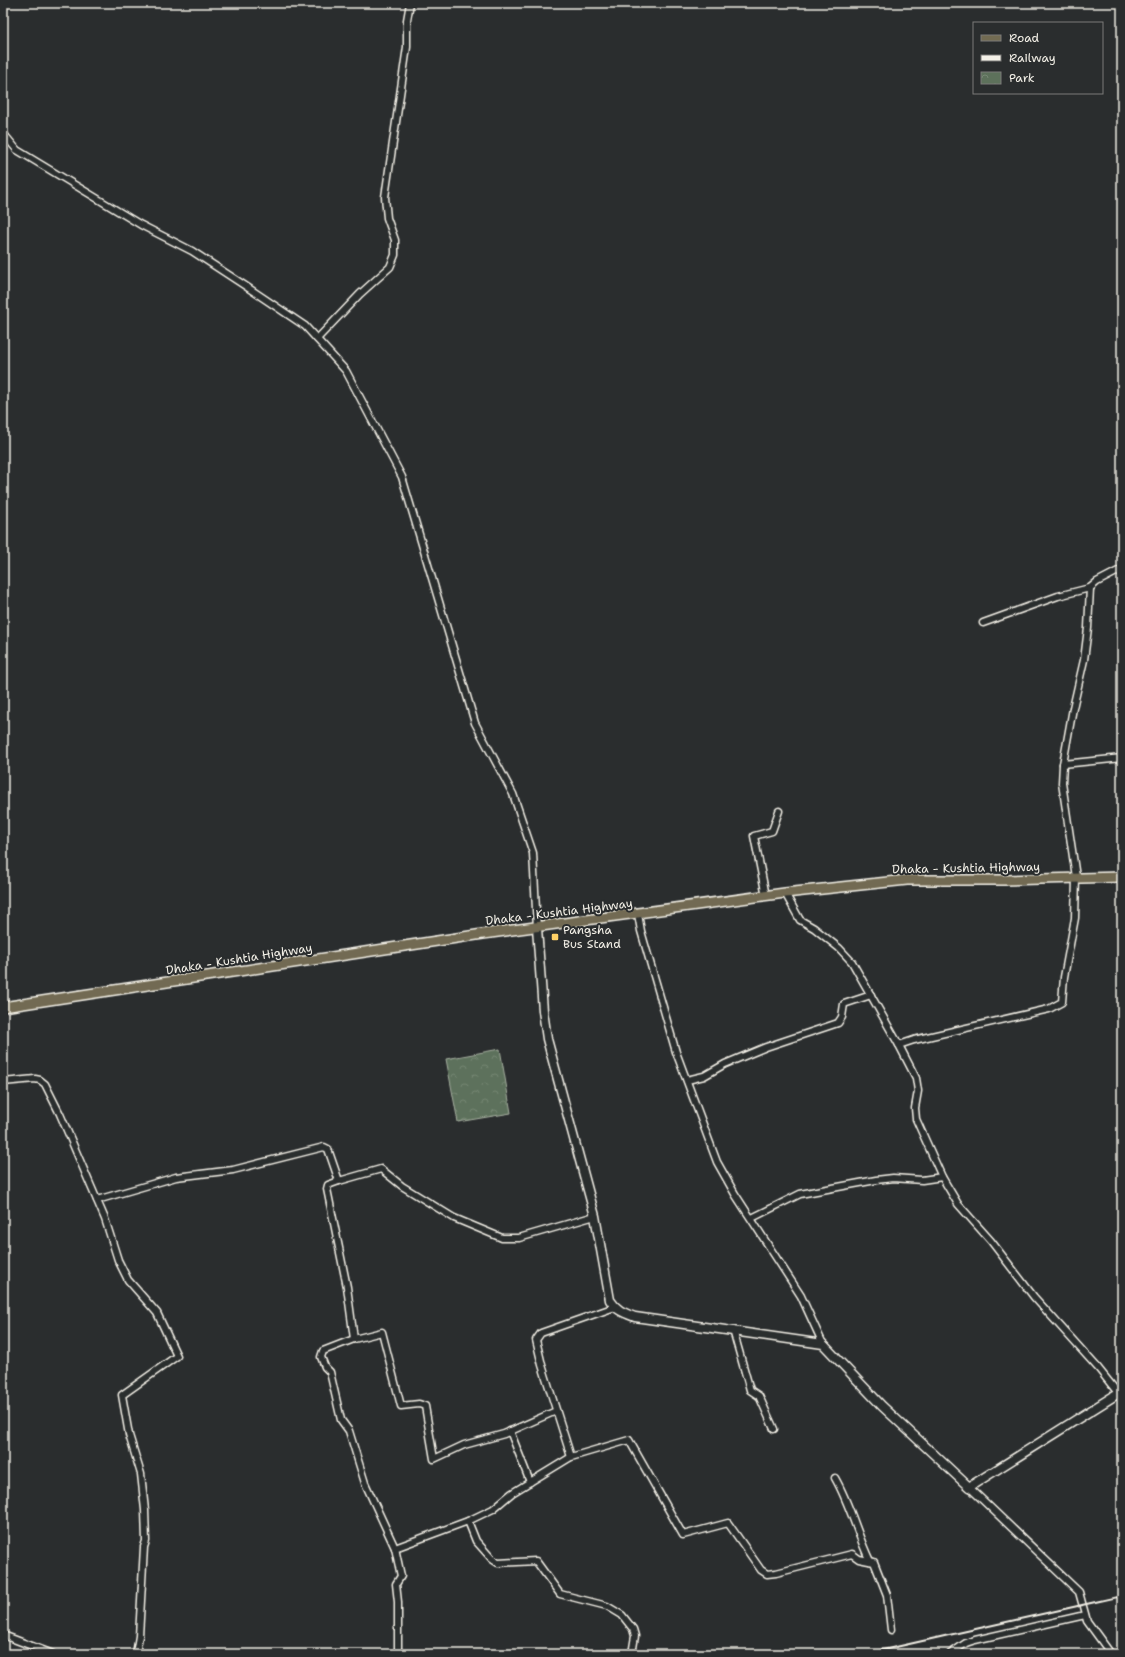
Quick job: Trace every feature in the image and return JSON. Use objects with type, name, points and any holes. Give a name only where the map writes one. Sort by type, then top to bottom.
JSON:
[{"type":"main road","name":"Dhaka - Kushtia Highway","points":[[3,1007],[483,934],[538,928],[785,893],[907,880],[1005,880],[1122,877]]},
{"type":"street","points":[[317,339],[360,294],[390,266],[395,254],[395,240],[386,218],[385,197],[407,47],[407,20],[410,3]]},
{"type":"street","points":[[3,133],[16,150],[141,225],[192,251],[304,326],[346,370],[402,477],[475,723],[513,794],[533,853],[543,1011],[547,1039],[595,1216],[610,1300],[615,1308],[620,1312],[635,1317],[823,1344]]},
{"type":"street","points":[[983,623],[1058,596],[1090,588],[1097,582],[1122,569]]},
{"type":"street","points":[[898,1045],[914,1040],[1049,1010],[1062,1002],[1064,977],[1075,918],[1076,877],[1062,783],[1063,764],[1071,715],[1084,660],[1088,628],[1090,588]]},
{"type":"street","points":[[1063,764],[1122,758]]},
{"type":"street","points":[[766,896],[754,836],[772,831],[779,811]]},
{"type":"street","points":[[785,893],[800,920],[814,928],[834,944],[852,962],[871,995],[916,1078],[918,1090],[915,1108],[916,1119],[942,1177],[958,1204],[991,1241],[1034,1296],[1120,1392],[969,1487]]},
{"type":"street","points":[[638,914],[641,931],[676,1052],[717,1162],[735,1194],[752,1218],[800,1296],[823,1344],[882,1406],[1079,1592],[1084,1615],[1111,1654]]},
{"type":"street","points":[[687,1080],[704,1076],[725,1064],[766,1047],[838,1023],[842,1017],[844,1004],[871,995]]},
{"type":"street","points":[[3,1082],[35,1079],[40,1080],[45,1084],[60,1114],[105,1219],[118,1260],[128,1280],[157,1313],[177,1356],[122,1395],[129,1435],[141,1474],[145,1510],[146,1541],[144,1547],[136,1654]]},
{"type":"street","points":[[97,1200],[176,1177],[233,1170],[324,1147],[328,1149],[339,1181]]},
{"type":"street","points":[[354,1339],[347,1287],[327,1189],[328,1185],[381,1168],[402,1186],[454,1218],[502,1238],[519,1238],[595,1216]]},
{"type":"street","points":[[752,1218],[800,1194],[876,1180],[893,1178],[922,1180],[942,1177]]},
{"type":"street","points":[[571,1458],[542,1365],[536,1340],[537,1336],[541,1333],[615,1308]]},
{"type":"street","points":[[733,1330],[750,1390],[759,1396],[774,1429]]},
{"type":"street","points":[[398,1654],[398,1602],[396,1584],[401,1576],[395,1548],[365,1483],[355,1447],[349,1432],[341,1420],[330,1372],[325,1367],[321,1357],[323,1352],[354,1339],[382,1332],[401,1406],[419,1404],[424,1406],[434,1459],[464,1445],[510,1431],[556,1410]]},
{"type":"street","points":[[510,1431],[530,1482]]},
{"type":"street","points":[[395,1548],[468,1521],[493,1509],[530,1482],[571,1458],[629,1440],[683,1536],[728,1523],[760,1570],[766,1574],[776,1573],[852,1554],[859,1559],[874,1562],[887,1594],[892,1630]]},
{"type":"street","points":[[835,1478],[846,1497],[863,1546],[870,1561]]},
{"type":"street","points":[[468,1521],[476,1542],[492,1559],[498,1563],[536,1561],[560,1594],[607,1606],[622,1615],[633,1629],[635,1636],[632,1654]]},
{"type":"street","points":[[950,1654],[966,1643],[975,1640],[1084,1615]]},
{"type":"street","points":[[3,1635],[53,1654]]},
{"type":"green space","points":[[500,1049],[511,1113],[458,1122],[446,1059]]},
{"type":"railway","points":[[865,1654],[1122,1596]]},
{"type":"place","name":"Pangsha Bus Stand","points":[[555,937]]}]
